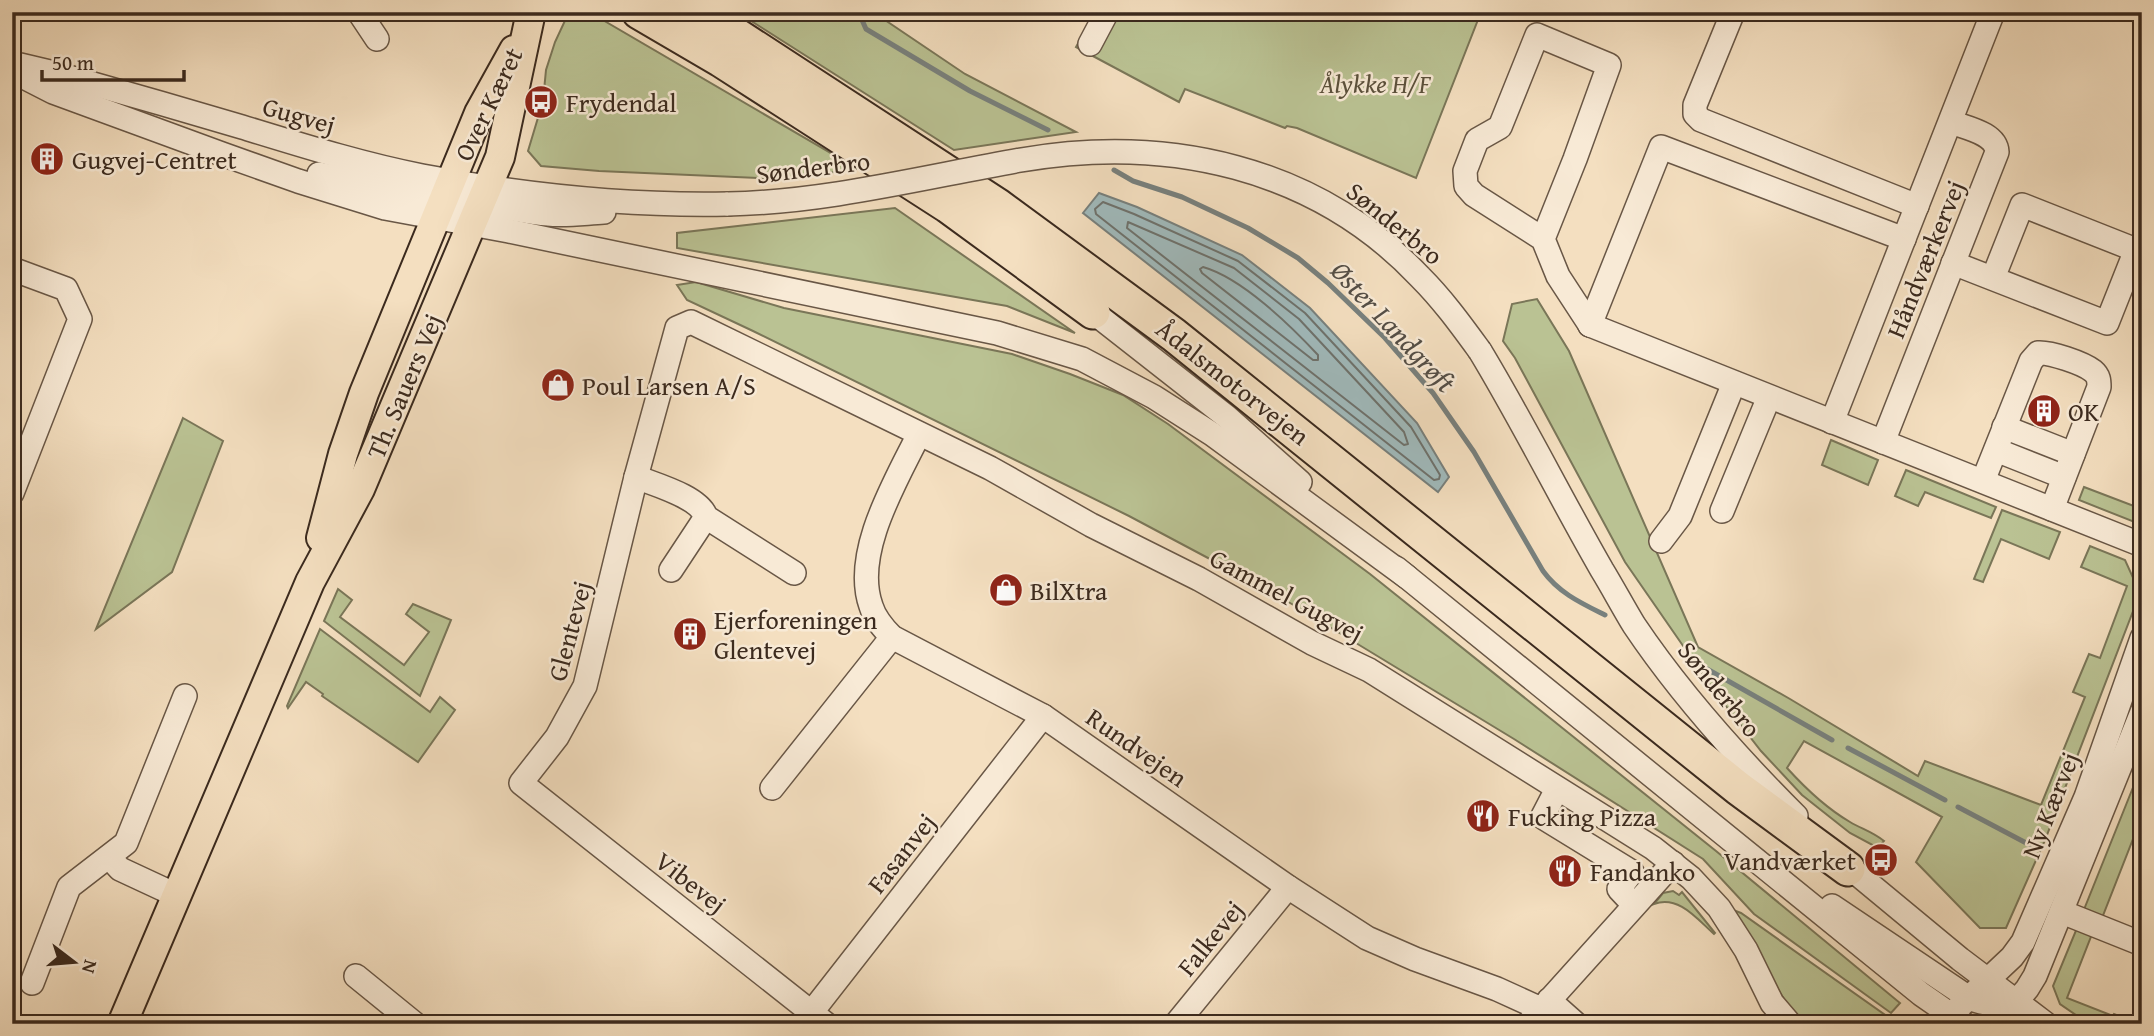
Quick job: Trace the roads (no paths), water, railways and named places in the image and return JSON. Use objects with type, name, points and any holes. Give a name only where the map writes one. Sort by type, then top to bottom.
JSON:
[{"type":"highway","points":[[639,12],[721,60],[948,206],[1093,312]]},
{"type":"highway","name":"Ådalsmotorvejen","points":[[701,12],[997,205],[1174,335],[1738,788],[1848,869]]},
{"type":"main road","name":"Over Kæret","points":[[443,200],[479,113],[528,22]]},
{"type":"main road","name":"Over Kæret","points":[[480,205],[500,156],[528,22]]},
{"type":"main road","name":"Th. Sauers Vej","points":[[310,582],[343,454],[364,393],[443,200]]},
{"type":"main road","name":"Th. Sauers Vej","points":[[122,1024],[310,582],[360,489],[480,205]]},
{"type":"street","points":[[359,12],[377,39]]},
{"type":"street","points":[[1090,44],[1107,12]]},
{"type":"street","points":[[1733,12],[1695,105],[1695,114],[1701,120],[1917,206]]},
{"type":"street","name":"Håndværkervej","points":[[1832,422],[1993,12]]},
{"type":"street","points":[[1543,239],[1609,65],[1537,35],[1500,127],[1477,140],[1465,171],[1466,186],[1474,195],[1543,239],[1558,276],[1590,325],[2142,545]]},
{"type":"street","name":"Gugvej","points":[[12,63],[370,163],[443,200]]},
{"type":"street","points":[[12,71],[53,92],[355,199],[443,200],[480,205],[997,333],[1082,359],[1154,397],[1212,434],[1407,577]]},
{"type":"street","name":"Håndværkervej","points":[[1883,442],[1997,152],[1992,138],[1951,122]]},
{"type":"street","points":[[1590,325],[1661,147],[1904,239]]},
{"type":"street","name":"Sønderbro","points":[[480,205],[552,215],[727,204],[859,191],[1023,160],[1118,151],[1180,155],[1224,164],[1278,181],[1323,202],[1392,250],[1450,309],[1480,351],[1517,412],[1575,523],[1634,625],[1718,735],[1848,869],[2046,1024]]},
{"type":"street","points":[[443,200],[480,205]]},
{"type":"street","points":[[1954,263],[2107,323],[2136,250],[2022,205],[1993,278]]},
{"type":"street","points":[[12,269],[66,289],[80,319],[12,493]]},
{"type":"street","points":[[1093,312],[1227,417],[1407,577],[1952,1021],[1971,1012],[1987,1014],[2001,1022]]},
{"type":"street","name":"Gammel Gugvej","points":[[677,328],[691,322],[989,468],[1091,526],[1199,579],[1312,643],[1369,670],[1673,863],[1706,893],[1729,921],[1772,1003],[1790,1024]]},
{"type":"street","name":"Glentevej","points":[[521,783],[557,737],[585,686],[636,477],[677,328]]},
{"type":"street","points":[[1983,481],[2031,361],[2038,353],[2048,352],[2092,370],[2099,377],[2099,387],[2052,509]]},
{"type":"street","points":[[1661,541],[1679,516],[1734,383]]},
{"type":"street","points":[[1722,511],[1769,397]]},
{"type":"street","points":[[2004,427],[2073,454]]},
{"type":"street","name":"Rundvejen","points":[[919,434],[883,509],[866,566],[866,587],[871,607],[878,623],[892,637],[1043,716],[1288,887],[1367,938],[1497,989],[1539,1011],[1576,1024]]},
{"type":"street","points":[[1996,450],[2064,477]]},
{"type":"street","points":[[636,477],[694,501],[703,508],[706,517],[794,573]]},
{"type":"street","points":[[671,569],[706,517]]},
{"type":"street","points":[[772,788],[892,637]]},
{"type":"street","name":"Ny Kærvej","points":[[1952,1021],[1969,998],[2012,957],[2023,942],[2086,797],[2142,638]]},
{"type":"street","points":[[32,983],[69,887],[126,843],[185,696]]},
{"type":"street","name":"Ny Kærvej","points":[[2001,1022],[2035,976],[2137,737],[2142,712]]},
{"type":"street","name":"Fasanvej","points":[[813,1020],[1043,716]]},
{"type":"street","name":"Vibevej","points":[[521,783],[813,1020]]},
{"type":"street","points":[[1558,789],[1544,818],[1632,872],[1619,889],[1634,905]]},
{"type":"street","points":[[1723,834],[1969,998],[1999,1005],[2016,1002]]},
{"type":"street","points":[[110,857],[120,869],[178,896]]},
{"type":"street","points":[[1539,1011],[1673,863]]},
{"type":"street","name":"Falkevej","points":[[1176,1024],[1288,887]]},
{"type":"street","points":[[2062,912],[2142,944]]},
{"type":"street","points":[[356,976],[415,1024]]},
{"type":"water","points":[[1099,193],[1137,207],[1242,255],[1310,308],[1417,423],[1449,477],[1438,492],[1083,213]]},
{"type":"waterway","name":"Øster Landgrøft","points":[[850,12],[862,20],[866,29],[970,91],[1048,130]]},
{"type":"waterway","name":"Øster Landgrøft","points":[[1114,170],[1133,181],[1182,197],[1248,228],[1298,258],[1328,283],[1385,338],[1433,393],[1474,452],[1549,579],[1571,597],[1605,615]]},
{"type":"waterway","name":"Øster Landgrøft","points":[[1700,665],[1832,740]]},
{"type":"waterway","name":"Øster Landgrøft","points":[[1848,748],[1945,800]]},
{"type":"waterway","name":"Øster Landgrøft","points":[[1958,807],[2030,845]]},
{"type":"place","name":"Frydendal","points":[[541,102]]},
{"type":"place","name":"Gugvej-Centret","points":[[47,159]]},
{"type":"place","name":"Poul Larsen A/S","points":[[558,385]]},
{"type":"place","name":"OK","points":[[2044,411]]},
{"type":"place","name":"BilXtra","points":[[1006,590]]},
{"type":"place","name":"Ejerforeningen Glentevej","points":[[690,634]]},
{"type":"place","name":"Fucking Pizza","points":[[1483,816]]},
{"type":"place","name":"Vandværket","points":[[1881,860]]},
{"type":"place","name":"Fandanko","points":[[1565,871]]},
{"type":"park label","name":"Ålykke H/F","points":[[1375,83]]}]
